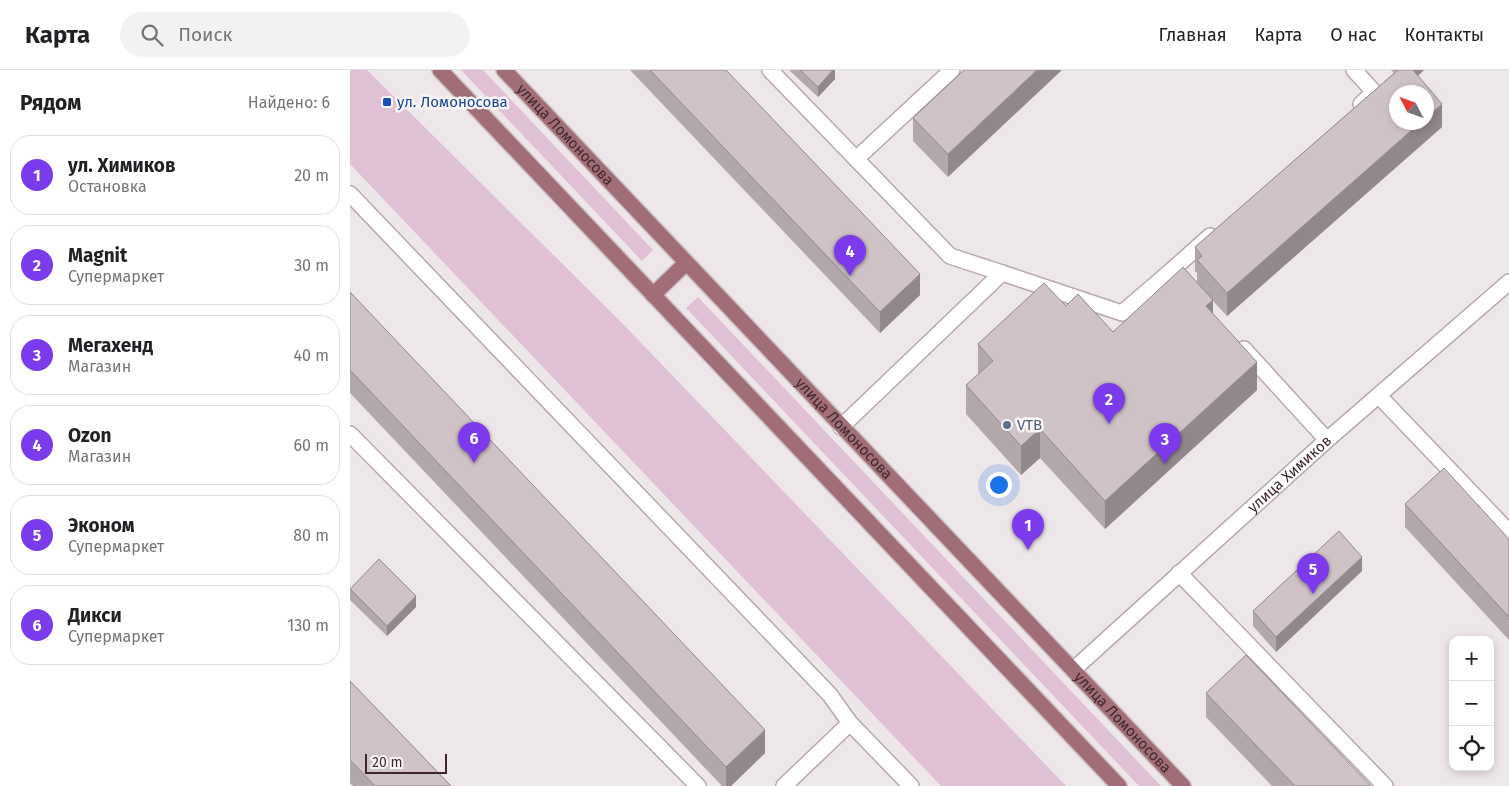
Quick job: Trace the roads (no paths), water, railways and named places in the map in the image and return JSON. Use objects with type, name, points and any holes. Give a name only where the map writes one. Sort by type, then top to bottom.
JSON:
[{"type":"main road","points":[[440,70],[1119,786]]},
{"type":"main road","name":"улица Ломоносова","points":[[504,70],[1183,786]]},
{"type":"main road","points":[[653,294],[686,263]]},
{"type":"street","points":[[770,70],[950,256],[1122,313],[1224,224]]},
{"type":"street","points":[[856,159],[952,70]]},
{"type":"street","points":[[1351,112],[1374,92],[1354,70]]},
{"type":"street","points":[[350,194],[830,695],[850,723],[911,786]]},
{"type":"street","points":[[1172,270],[1197,297]]},
{"type":"street","points":[[841,427],[1002,273]]},
{"type":"street","name":"улица Химиков","points":[[1073,670],[1327,440],[1509,282]]},
{"type":"street","points":[[1234,338],[1327,440]]},
{"type":"street","points":[[1379,396],[1509,532]]},
{"type":"street","points":[[350,434],[698,786]]},
{"type":"street","points":[[1179,573],[1385,786]]},
{"type":"street","points":[[784,786],[850,723]]},
{"type":"place","name":"ул. Ломоносова","points":[[387,102]]},
{"type":"place","name":"Ozon","points":[[850,276]]},
{"type":"place","name":"Magnit","points":[[1109,424]]},
{"type":"place","name":"VTB","points":[[1007,425]]},
{"type":"place","name":"Дикси","points":[[474,463]]},
{"type":"place","name":"Мегахенд","points":[[1165,464]]},
{"type":"place","name":"ул. Химиков","points":[[1028,550]]},
{"type":"place","name":"Эконом","points":[[1313,594]]}]
